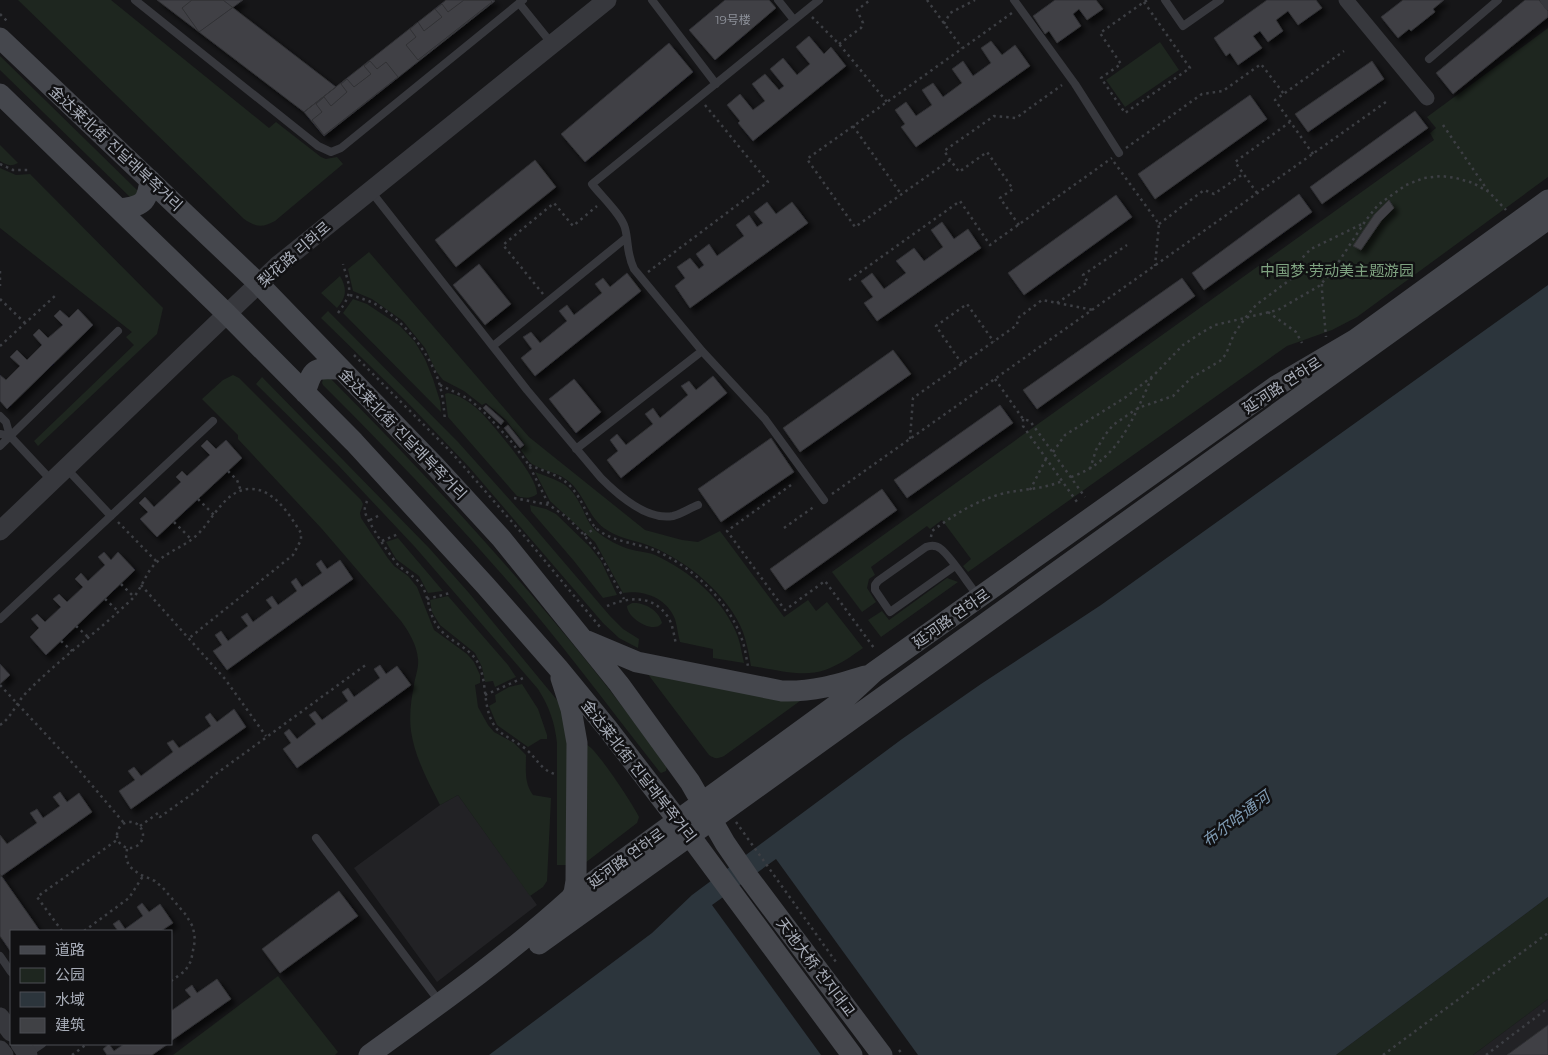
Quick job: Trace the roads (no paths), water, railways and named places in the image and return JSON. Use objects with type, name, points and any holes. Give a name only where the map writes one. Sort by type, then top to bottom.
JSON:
[{"type":"main road","name":"金达莱北街 진달래북쪽거리","points":[[0,38],[259,284],[436,467],[501,538],[619,684],[685,775],[725,843],[749,878]]},
{"type":"main road","name":"金达莱北街 진달래북쪽거리","points":[[0,94],[227,314],[382,471],[558,668],[684,828],[730,892]]},
{"type":"main road","points":[[118,209],[135,207],[143,203],[148,195],[150,180]]},
{"type":"main road","name":"延河路 연하로","points":[[707,811],[874,672],[1276,386],[1356,339],[1548,200]]},
{"type":"main road","name":"延河路 연하로","points":[[391,1055],[557,930],[707,811],[1548,220]]},
{"type":"main road","points":[[305,393],[313,372],[319,368],[340,368]]},
{"type":"main road","points":[[584,639],[637,662],[782,691],[804,692],[824,689],[874,672]]},
{"type":"main road","points":[[558,668],[571,709],[577,743],[576,881],[571,898]]},
{"type":"main road","name":"延河路 연하로","points":[[369,1055],[527,938],[571,898],[684,828]]},
{"type":"main road","name":"天池大桥 천지대교","points":[[749,878],[882,1055]]},
{"type":"main road","name":"天池大桥 천지대교","points":[[730,892],[852,1055]]},
{"type":"street","name":"梨花路 리화로","points":[[0,531],[277,266],[607,0]]},
{"type":"street","points":[[1346,0],[1426,98]]},
{"type":"street","points":[[0,1017],[10,1031]]},
{"type":"street","points":[[0,1050],[4,1055]]},
{"type":"lane","points":[[135,0],[318,146],[330,152],[341,148],[521,2],[552,44]]},
{"type":"lane","points":[[652,0],[716,84]]},
{"type":"lane","points":[[778,0],[794,20]]},
{"type":"lane","points":[[820,0],[592,184],[621,220],[625,228],[629,259],[641,277],[702,352],[765,419],[824,500]]},
{"type":"lane","points":[[1165,0],[1183,26],[1220,0]]},
{"type":"lane","points":[[1429,59],[1498,0]]},
{"type":"lane","points":[[1544,0],[1548,6]]},
{"type":"lane","points":[[1016,2],[1072,79],[1119,153]]},
{"type":"lane","points":[[370,190],[576,449],[613,490],[626,501],[652,514],[663,517],[674,515],[698,505]]},
{"type":"lane","points":[[493,346],[626,238]]},
{"type":"lane","points":[[0,446],[118,331]]},
{"type":"lane","points":[[576,449],[702,352]]},
{"type":"lane","points":[[0,416],[6,422],[10,436],[52,481]]},
{"type":"lane","points":[[0,619],[213,421]]},
{"type":"lane","points":[[0,434],[10,436]]},
{"type":"lane","points":[[66,468],[112,516]]},
{"type":"lane","points":[[955,566],[890,612],[877,595],[875,586],[878,581],[930,546],[940,548],[955,566],[979,598]]},
{"type":"lane","points":[[316,838],[440,1003]]},
{"type":"lane","points":[[0,956],[10,971]]},
{"type":"water","name":"布尔哈通河","points":[[1548,285],[1548,897],[1336,1055],[489,1055],[652,933],[692,895],[902,739],[1101,605]]},
{"type":"park label","name":"中国梦·劳动美主题游园","points":[[1337,270]]}]
